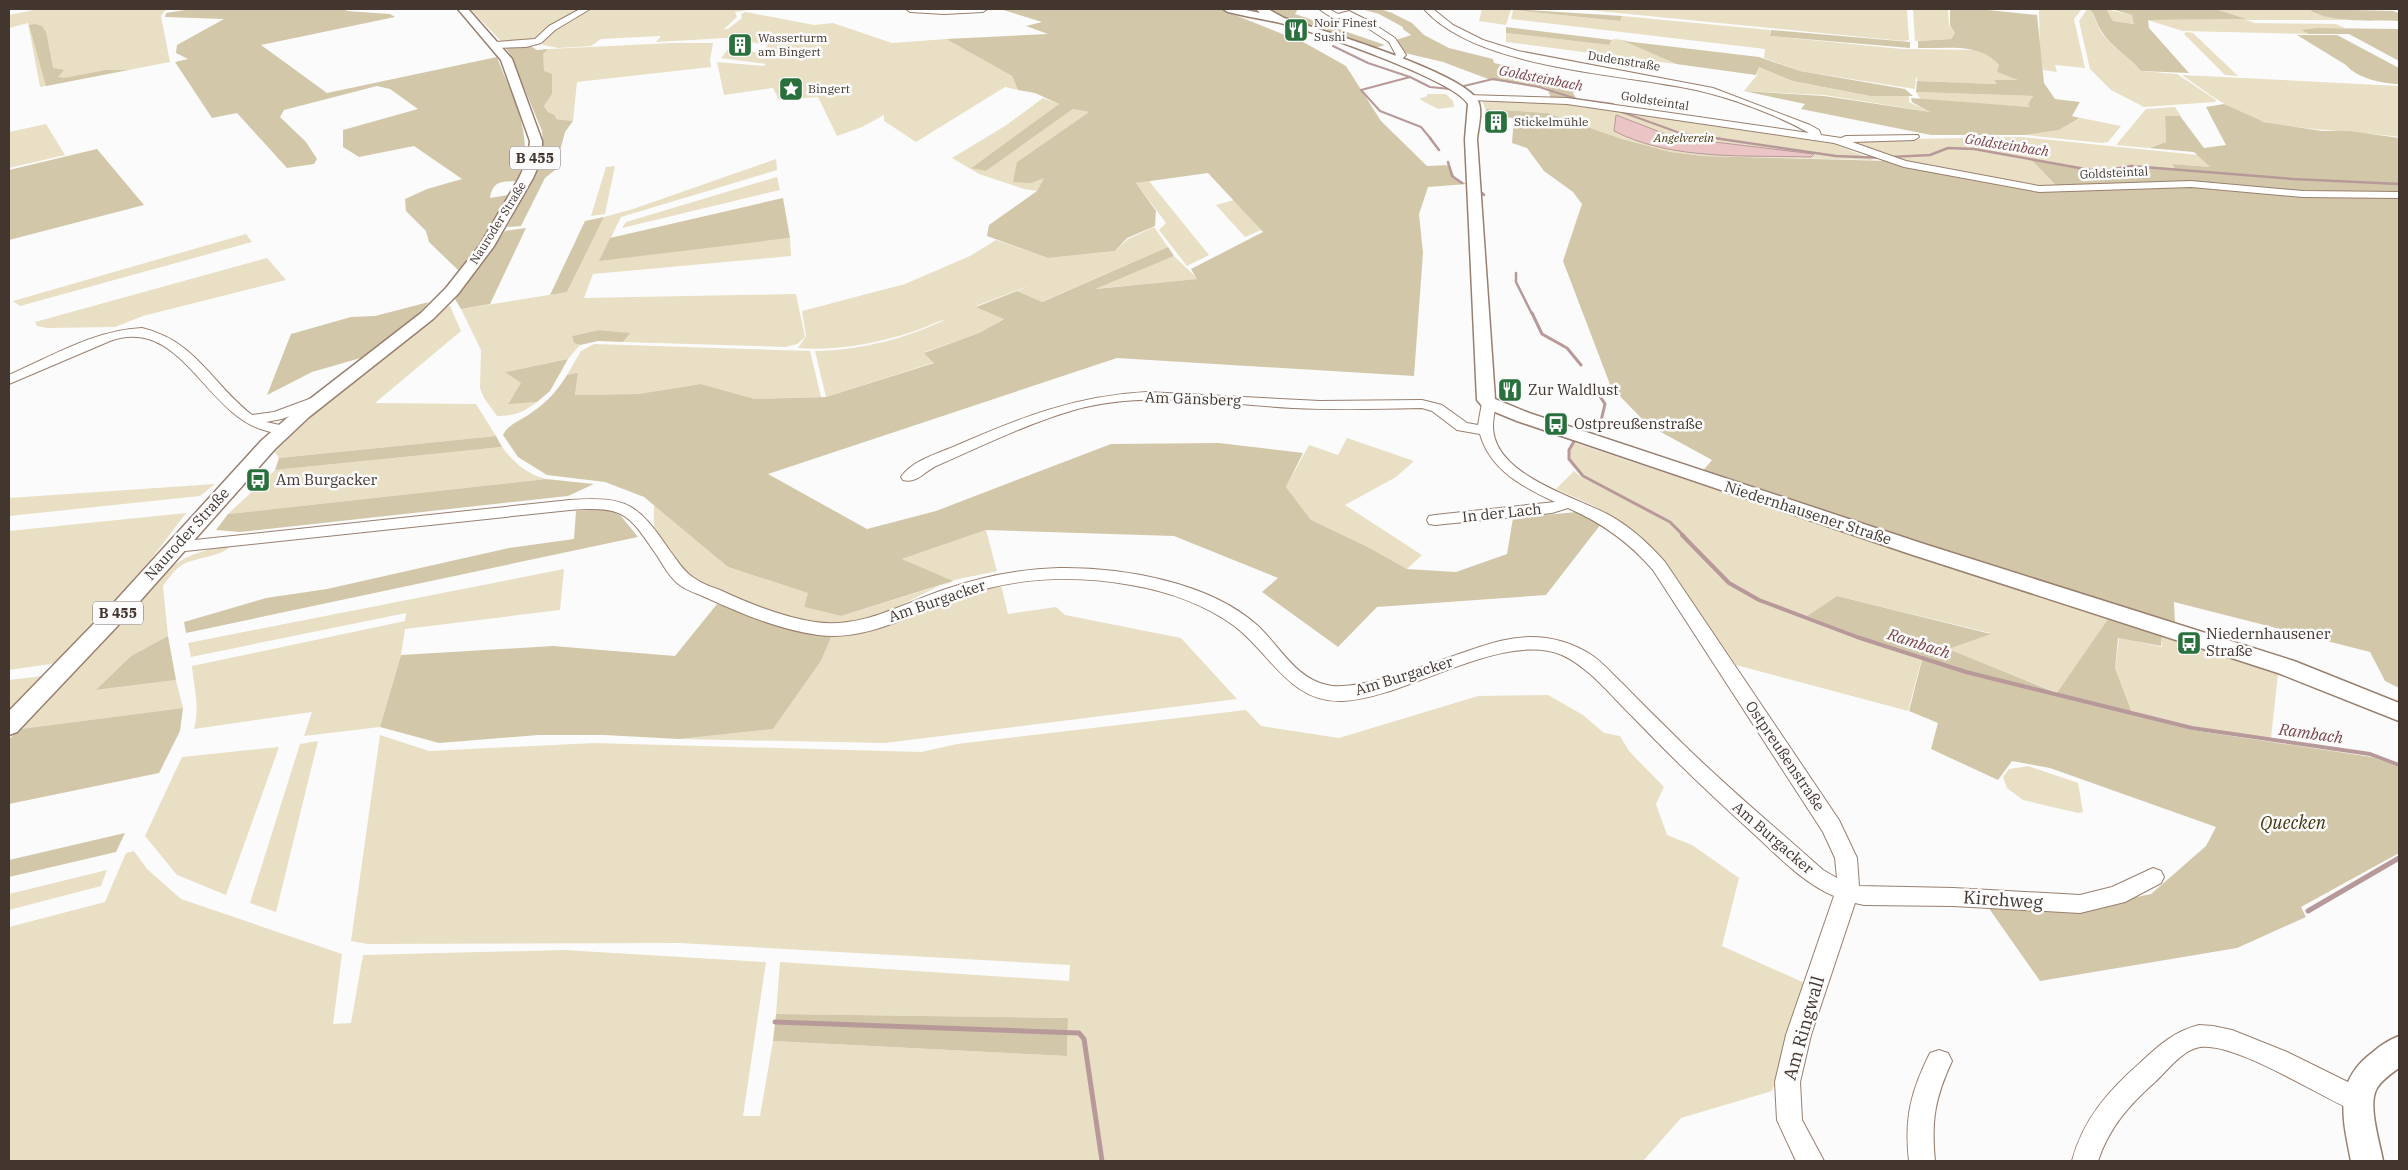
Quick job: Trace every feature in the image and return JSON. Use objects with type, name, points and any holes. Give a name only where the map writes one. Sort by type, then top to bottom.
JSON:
[{"type":"main road","name":"Nauroder Straße","points":[[322,398],[402,337],[443,301],[487,246],[519,192],[534,158],[536,141],[533,128],[506,59],[496,45],[463,9]]},
{"type":"main road","points":[[1228,9],[1280,20],[1397,58],[1470,97],[1475,106],[1471,137],[1486,400],[1494,406]]},
{"type":"main road","points":[[1250,13],[1262,10],[1280,20]]},
{"type":"main road","name":"B 455","points":[[284,430],[322,398]]},
{"type":"main road","name":"Niedernhausener Straße","points":[[1494,406],[1565,432],[1917,549],[2286,667],[2352,692],[2399,713]]},
{"type":"main road","name":"Nauroder Straße","points":[[9,726],[117,614],[247,468],[284,430]]},
{"type":"main road","points":[[2367,1161],[2357,1100],[2363,1081],[2399,1050]]},
{"type":"street","points":[[496,45],[526,44],[538,41],[552,28],[586,9]]},
{"type":"street","points":[[910,9],[944,11],[983,9]]},
{"type":"street","points":[[1323,9],[1337,16],[1353,12],[1392,40],[1401,54],[1397,58]]},
{"type":"street","name":"Dudenstraße","points":[[1428,9],[1456,32],[1487,44],[1578,66],[1697,87],[1732,98],[1806,127],[1814,132],[1814,138]]},
{"type":"street","name":"Goldsteintal","points":[[1470,97],[1567,101],[1836,140],[1914,137]]},
{"type":"street","name":"Goldsteintal","points":[[1836,140],[1893,160],[2039,189],[2191,184],[2303,194],[2399,195]]},
{"type":"street","points":[[9,380],[108,336],[142,331],[156,335],[173,345],[189,358],[227,401],[248,419],[268,428],[284,430]]},
{"type":"street","points":[[248,419],[277,416],[322,398]]},
{"type":"street","name":"Am Gänsberg","points":[[909,477],[927,464],[1057,410],[1088,402],[1121,398],[1218,398],[1320,405],[1422,404],[1437,408],[1462,427],[1487,430]]},
{"type":"street","points":[[1487,430],[1493,416],[1494,406]]},
{"type":"street","name":"Ostpreußenstraße","points":[[1487,430],[1494,451],[1512,472],[1538,489],[1618,528],[1641,547],[1659,566],[1831,826],[1849,863],[1847,892]]},
{"type":"street","name":"In der Lach","points":[[1435,520],[1552,508],[1569,503]]},
{"type":"street","name":"Am Burgacker","points":[[176,547],[570,505],[611,504],[625,509],[640,521],[678,574],[687,582],[762,612],[820,629],[835,630],[868,625],[976,585],[1000,580],[1065,574],[1093,575],[1148,582],[1187,593],[1237,619],[1259,638],[1297,681],[1308,687],[1337,694],[1369,689],[1510,643],[1544,643],[1559,646],[1588,661],[1687,761],[1815,876],[1847,892]]},
{"type":"street","name":"Kirchweg","points":[[1847,892],[1864,896],[1953,896],[2018,902],[2080,904],[2117,896],[2153,877]]},
{"type":"street","name":"Am Ringwall","points":[[1811,1161],[1791,1127],[1786,1104],[1788,1079],[1803,1022],[1847,892]]},
{"type":"street","points":[[2085,1161],[2097,1128],[2117,1100],[2184,1040],[2200,1035],[2224,1039],[2251,1048],[2357,1100]]},
{"type":"street","points":[[1922,1161],[1918,1119],[1921,1102],[1939,1061]]},
{"type":"green space","points":[[39,9],[166,9],[161,16],[170,62],[40,87],[28,23],[9,28],[9,15]]},
{"type":"green space","points":[[192,9],[344,9],[347,11],[390,14],[395,17],[261,45],[327,93],[497,57],[520,118],[525,150],[522,166],[516,181],[502,182],[493,188],[490,198],[508,195],[494,223],[459,271],[429,242],[426,231],[406,211],[405,199],[427,189],[462,179],[414,146],[359,157],[343,147],[343,130],[418,109],[390,89],[377,86],[284,110],[280,117],[306,142],[317,159],[314,164],[287,168],[237,113],[212,118],[175,62],[188,59],[176,53],[177,45],[224,19],[165,17],[166,13]]},
{"type":"green space","points":[[470,9],[582,9],[550,27],[534,40],[502,42]]},
{"type":"green space","points":[[588,9],[756,9],[735,12],[737,17],[724,29],[728,29],[742,18],[741,14],[746,12],[814,25],[833,23],[892,43],[946,39],[1012,76],[1018,90],[1005,87],[916,142],[884,121],[884,115],[862,127],[837,136],[818,97],[779,100],[773,88],[724,95],[717,62],[763,66],[766,64],[721,58],[729,48],[761,53],[768,45],[726,38],[656,42],[661,36],[601,39],[591,46],[558,48],[543,45],[543,41],[555,30]]},
{"type":"green space","points":[[1000,9],[1220,9],[1305,43],[1346,66],[1381,121],[1427,166],[1450,165],[1455,178],[1467,184],[1428,187],[1419,214],[1423,253],[1414,376],[1117,358],[768,474],[867,529],[936,511],[1111,444],[1219,443],[1303,453],[1286,487],[1311,520],[1366,546],[1407,569],[1456,572],[1507,554],[1513,518],[1577,512],[1601,524],[1546,595],[1377,607],[1338,647],[1262,592],[1278,578],[1174,536],[986,530],[902,559],[953,581],[841,616],[804,607],[808,593],[728,567],[644,497],[605,482],[547,475],[518,457],[503,435],[505,431],[547,401],[567,375],[578,373],[575,395],[638,394],[701,384],[755,399],[826,397],[934,363],[924,353],[979,333],[1004,319],[976,307],[1017,291],[1042,302],[1168,247],[1174,256],[1095,289],[1197,279],[1191,269],[1263,232],[1208,173],[1136,183],[1156,211],[1155,226],[1127,238],[1115,251],[1048,258],[987,236],[989,225],[1037,191],[1044,178],[1031,183],[1013,182],[1017,162],[1089,112],[1073,109],[986,171],[971,168],[1059,104],[1035,93],[1018,90],[1012,76],[946,39],[1048,34],[1026,26],[1042,22]]},
{"type":"green space","points":[[1267,9],[1298,9],[1295,14],[1385,45],[1375,48],[1301,27],[1275,15]]},
{"type":"green space","points":[[1361,9],[1380,9],[1392,13],[1412,23],[1424,35],[1449,48],[1493,59],[1494,63],[1582,83],[1575,88],[1573,93],[1577,100],[1551,98],[1547,88],[1491,80],[1443,62],[1405,53],[1396,40],[1411,35],[1403,27],[1379,14]]},
{"type":"green space","points":[[1482,9],[1511,9],[1506,25],[1479,21]]},
{"type":"green space","points":[[1514,9],[1622,16],[1620,21]]},
{"type":"green space","points":[[1578,9],[1907,9],[1909,40],[1903,41]]},
{"type":"green space","points":[[1913,9],[1948,9],[1949,26],[1955,33],[1951,39],[1915,41]]},
{"type":"green space","points":[[1950,9],[1978,9],[2037,15],[2044,83],[2055,99],[2080,102],[2072,116],[2080,118],[2059,130],[2026,135],[1931,135],[1801,109],[1805,104],[1744,91],[1824,96],[1930,112],[1912,102],[1911,98],[2030,107],[2028,104],[2033,96],[1916,92],[1917,81],[1997,84],[1994,80],[2018,80],[1997,72],[1999,65],[1982,53],[1962,48],[1918,48],[1918,41],[1951,39],[1955,33],[1950,26]]},
{"type":"green space","points":[[2039,9],[2082,9],[2074,19],[2085,68],[2055,65],[2057,72],[2043,70],[2040,50]]},
{"type":"green space","points":[[2087,9],[2094,16],[2099,29],[2105,37],[2141,71],[2177,74],[2216,100],[2215,102],[2144,107],[2111,90],[2090,69],[2079,21]]},
{"type":"green space","points":[[2088,9],[2106,9],[2113,21],[2134,24],[2132,15],[2111,9],[2216,9],[2246,19],[2148,20],[2149,28],[2189,73],[2141,71],[2106,37],[2093,14]]},
{"type":"green space","points":[[2106,9],[2132,15],[2135,24],[2113,21]]},
{"type":"green space","points":[[2217,9],[2314,9],[2310,11],[2345,20],[2246,20],[2255,23],[2336,24],[2345,28],[2301,30],[2309,34],[2183,31],[2147,20],[2245,19]]},
{"type":"green space","points":[[2314,9],[2393,11],[2399,13],[2399,21],[2342,19],[2310,11]]},
{"type":"green space","points":[[1513,10],[1619,21],[1622,16],[1770,30],[1770,36],[1902,49],[1977,50],[1991,56],[1999,65],[1997,72],[2019,80],[1995,80],[1998,84],[1918,81],[1916,77],[1915,89],[1800,71],[1764,58],[1765,49],[1511,19]]},
{"type":"green space","points":[[29,25],[42,26],[46,32],[53,68],[64,70],[58,77],[64,78],[106,70],[128,70],[46,86]]},
{"type":"green space","points":[[1506,27],[1612,40],[1609,45],[1506,33]]},
{"type":"green space","points":[[2317,28],[2399,29],[2399,61],[2349,34],[2309,34],[2301,30]]},
{"type":"green space","points":[[1771,30],[1910,42],[1910,48],[1770,36]]},
{"type":"green space","points":[[2186,32],[2193,33],[2238,76],[2225,75],[2184,34]]},
{"type":"green space","points":[[1506,33],[1609,45],[1613,39],[1624,40],[1675,64],[1506,42]]},
{"type":"green space","points":[[2297,35],[2337,35],[2399,68],[2399,84],[2363,77]]},
{"type":"green space","points":[[1624,41],[1759,57],[1800,71],[1905,89],[1913,96],[1870,96],[1792,81],[1759,67],[1756,75],[1676,64]]},
{"type":"green space","points":[[713,43],[710,60],[711,67],[577,82],[573,121],[556,119],[555,115],[548,112],[544,106],[552,94],[544,71],[542,53],[548,49]]},
{"type":"green space","points":[[505,47],[532,47],[537,50],[548,49],[543,54],[544,71],[552,74],[552,94],[544,106],[548,112],[555,115],[556,119],[573,121],[565,132],[555,170],[545,178],[521,226],[507,227],[531,182],[543,147],[542,131],[510,54]]},
{"type":"green space","points":[[1759,67],[1791,81],[1869,96],[1909,96],[1909,102],[1931,112],[1824,95],[1744,91],[1757,75]]},
{"type":"green space","points":[[2182,75],[2399,86],[2399,137],[2299,127],[2255,119],[2233,109]]},
{"type":"green space","points":[[1916,92],[2033,96],[2028,104],[2031,107],[1921,100]]},
{"type":"green space","points":[[1427,94],[1446,94],[1453,101],[1454,107],[1438,109],[1419,99],[1427,96]]},
{"type":"green space","points":[[1043,98],[1059,104],[972,167],[986,171],[1073,109],[1089,112],[1017,162],[1045,177],[1037,191],[1024,189],[979,174],[952,158],[1005,126]]},
{"type":"green space","name":"Angelverein","points":[[1482,99],[1563,103],[1834,144],[1874,160],[1704,156],[1671,152],[1622,139],[1549,113],[1485,109]]},
{"type":"green space","points":[[2224,104],[2264,122],[2322,131],[2350,131],[2399,138],[2399,193],[2314,192],[2210,182],[2056,186],[2031,159],[2090,170],[2130,166],[2175,169],[2172,164],[2210,167],[2194,152],[2149,148],[2166,142],[2165,116],[2180,116],[2204,148],[2226,145],[2206,107]]},
{"type":"green space","points":[[2175,107],[2181,116],[2165,116],[2166,142],[2148,148],[2116,145],[2146,109]]},
{"type":"green space","points":[[1486,109],[1548,113],[1622,139],[1671,152],[1704,156],[1889,161],[2051,191],[2188,186],[2399,197],[2399,688],[2385,681],[2370,652],[2174,602],[2175,624],[1905,540],[1702,472],[1712,460],[1648,425],[1611,387],[1563,261],[1582,204],[1573,192],[1544,171],[1527,148],[1512,143],[1514,118],[1484,116]]},
{"type":"green space","points":[[2081,118],[2121,126],[2108,142],[2102,143],[2026,135],[2059,130]]},
{"type":"green space","points":[[46,124],[65,155],[9,168],[9,132]]},
{"type":"green space","points":[[2023,137],[2198,155],[2210,167],[2172,164],[2175,169],[2130,166],[2090,170],[2032,159],[2055,186],[2033,185],[1906,162],[1895,158],[1923,155],[1892,157],[1847,140]]},
{"type":"green space","points":[[97,149],[144,205],[9,240],[9,170]]},
{"type":"green space","points":[[776,159],[777,170],[621,217],[600,260],[790,238],[791,256],[593,274],[584,298],[796,294],[805,337],[797,344],[785,347],[623,342],[629,333],[599,330],[572,336],[574,343],[580,345],[568,359],[506,372],[522,383],[508,403],[537,402],[518,413],[497,416],[484,398],[480,388],[481,350],[461,309],[567,292],[604,217],[633,209]]},
{"type":"green space","points":[[615,166],[605,214],[591,216],[606,167]]},
{"type":"green space","points":[[777,177],[780,190],[622,228],[626,222]]},
{"type":"green space","points":[[1149,181],[1209,255],[1187,266],[1159,230],[1166,223],[1136,183]]},
{"type":"green space","points":[[783,198],[790,238],[599,261],[610,238]]},
{"type":"green space","points":[[1234,200],[1261,230],[1245,237],[1216,205]]},
{"type":"green space","points":[[604,217],[567,292],[550,295],[585,221]]},
{"type":"green space","points":[[1154,227],[1168,247],[1041,302],[1017,291],[1031,285],[976,306],[1005,318],[979,333],[925,352],[935,362],[826,397],[815,351],[866,346],[899,338],[946,319],[909,333],[868,343],[812,349],[798,348],[806,336],[802,311],[905,284],[970,256],[996,240],[1048,258],[1115,251],[1128,239]]},
{"type":"green space","points":[[526,228],[490,304],[461,309],[455,299],[505,231]]},
{"type":"green space","points":[[246,234],[252,242],[20,306],[13,301]]},
{"type":"green space","points":[[1174,256],[1198,279],[1093,289]]},
{"type":"green space","points":[[267,258],[286,280],[143,316],[115,327],[47,328],[37,326],[35,322]]},
{"type":"green space","points":[[429,302],[405,329],[364,357],[312,372],[267,395],[291,334],[351,317],[375,316]]},
{"type":"green space","points":[[445,306],[450,306],[461,331],[375,403],[476,404],[496,436],[279,458],[274,451],[325,404]]},
{"type":"green space","points":[[599,330],[630,333],[623,342],[598,341],[580,345],[574,343],[572,336]]},
{"type":"green space","points":[[594,344],[810,351],[821,397],[755,399],[701,384],[638,394],[575,395],[578,374],[567,375],[581,351]]},
{"type":"green space","points":[[568,359],[550,391],[537,402],[508,404],[521,383],[505,372]]},
{"type":"green space","points":[[496,436],[502,447],[275,470],[279,458]]},
{"type":"green space","points":[[1347,438],[1414,461],[1396,477],[1345,505],[1422,555],[1407,569],[1366,546],[1311,520],[1286,487],[1309,445],[1338,455]]},
{"type":"green space","points":[[1575,443],[2108,619],[2058,693],[1947,649],[1990,633],[1837,596],[1807,616],[1760,599],[1729,582],[1671,521],[1585,476],[1569,458],[1570,448]]},
{"type":"green space","points":[[502,447],[521,467],[546,479],[228,514],[275,470]]},
{"type":"green space","points":[[1574,471],[1581,477],[1669,522],[1728,583],[1759,600],[1856,637],[1922,658],[1908,711],[1736,665],[1664,562],[1646,542],[1594,506],[1556,489]]},
{"type":"green space","points":[[546,479],[594,484],[568,496],[240,532],[216,530],[228,514]]},
{"type":"green space","points":[[215,484],[200,496],[9,516],[9,498]]},
{"type":"green space","points":[[654,505],[728,567],[809,593],[804,607],[841,616],[942,585],[866,620],[834,625],[805,620],[706,586],[699,581],[676,560],[658,536],[654,523]]},
{"type":"green space","points":[[608,509],[621,516],[638,537],[186,633],[184,622],[266,598],[327,589],[509,548],[574,539],[576,511]]},
{"type":"green space","points":[[186,513],[149,562],[57,663],[9,670],[9,531]]},
{"type":"green space","points":[[986,530],[997,571],[951,581],[902,559]]},
{"type":"green space","points":[[230,546],[215,555],[187,562],[174,572],[163,586],[168,636],[131,656],[97,690],[176,680],[183,708],[20,729],[171,567],[199,552]]},
{"type":"green space","points":[[564,569],[560,610],[405,629],[401,655],[380,727],[304,736],[312,712],[194,729],[197,705],[192,666],[405,621],[406,613],[191,657],[188,643]]},
{"type":"green space","points":[[1001,585],[1008,614],[1056,607],[1065,615],[1181,638],[1237,699],[885,743],[679,739],[773,729],[821,661],[832,635],[964,593]]},
{"type":"green space","name":"Quecken","points":[[1837,596],[1991,634],[1948,649],[2057,693],[2108,619],[2162,636],[2161,646],[2118,638],[2115,668],[2133,715],[2192,730],[2372,757],[2399,767],[2399,853],[2301,907],[2306,917],[2237,948],[2040,981],[1988,907],[2071,911],[2151,894],[2206,846],[2216,827],[2050,768],[2012,761],[1998,780],[1931,749],[1938,723],[1909,711],[1923,656],[1856,635],[1807,616]]},
{"type":"green space","points":[[717,604],[785,626],[832,635],[821,661],[773,729],[679,739],[604,735],[538,735],[439,743],[380,727],[401,655],[553,646],[675,656]]},
{"type":"green space","points":[[168,636],[176,680],[96,690],[131,656]]},
{"type":"green space","points":[[2162,636],[2278,674],[2271,738],[2192,727],[2132,712],[2115,668],[2119,638],[2162,647]]},
{"type":"green space","points":[[43,676],[9,711],[9,680]]},
{"type":"green space","points":[[1548,695],[1583,715],[1604,733],[1620,736],[1629,751],[1664,787],[1656,804],[1667,835],[1692,845],[1739,878],[1722,946],[1807,984],[1772,1091],[1681,1118],[1643,1161],[9,1161],[9,927],[105,902],[126,853],[134,851],[147,869],[181,899],[342,954],[333,1024],[351,1023],[363,955],[564,950],[766,962],[743,1116],[760,1116],[773,1041],[1067,1056],[1068,1018],[776,1014],[780,962],[1069,981],[1070,965],[680,943],[368,944],[351,941],[380,735],[429,751],[594,743],[921,752],[957,744],[1246,710],[1261,726],[1339,738],[1478,696]]},
{"type":"green space","points":[[183,708],[180,731],[159,773],[9,804],[9,739],[20,729]]},
{"type":"green space","points":[[318,741],[276,912],[250,903],[300,744]]},
{"type":"green space","points":[[279,747],[226,895],[177,875],[145,836],[182,757]]},
{"type":"green space","points":[[2028,766],[2078,783],[2083,812],[2078,813],[2023,800],[2007,788],[2003,777],[2009,769]]},
{"type":"green space","points":[[125,833],[116,852],[9,877],[9,860]]},
{"type":"green space","points":[[107,870],[101,886],[9,910],[9,894]]},
{"type":"green space","points":[[776,1014],[1068,1018],[1067,1056],[773,1041]]},
{"type":"shaded area","points":[[1616,115],[1673,137],[1814,154],[1811,157],[1736,156],[1685,152],[1637,141],[1614,131]]},
{"type":"waterway","name":"Rambach","points":[[1333,46],[1368,63],[1410,77]]},
{"type":"waterway","name":"Goldsteinbach","points":[[1410,77],[1430,87],[1450,89]]},
{"type":"waterway","name":"Rambach","points":[[1410,77],[1361,90],[1380,111],[1421,127],[1431,139]]},
{"type":"waterway","name":"Goldsteinbach","points":[[1464,86],[1493,79],[1539,87],[1577,99],[1613,104]]},
{"type":"waterway","name":"Goldsteinbach","points":[[1619,111],[1680,133],[1722,139]]},
{"type":"waterway","name":"Rambach","points":[[1430,138],[1439,150]]},
{"type":"waterway","name":"Goldsteinbach","points":[[1714,138],[1836,156],[1884,158]]},
{"type":"waterway","name":"Goldsteinbach","points":[[1891,157],[1930,155],[1948,148],[1974,149],[2091,170],[2109,170],[2131,166],[2293,179],[2399,184]]},
{"type":"waterway","name":"Rambach","points":[[1448,162],[1452,176],[1462,183]]},
{"type":"waterway","name":"Rambach","points":[[1516,273],[1516,282],[1532,314]]},
{"type":"waterway","name":"Rambach","points":[[1532,313],[1542,334],[1567,348],[1581,365]]},
{"type":"waterway","name":"Rambach","points":[[1581,433],[1600,425],[1605,404],[1595,389]]},
{"type":"waterway","name":"Rambach","points":[[1576,438],[1569,450],[1569,459],[1583,476],[1670,522],[1684,536]]},
{"type":"waterway","name":"Rambach","points":[[1682,535],[1729,583],[1759,600],[1857,637],[1966,672],[2192,728],[2370,754],[2399,765]]},
{"type":"waterway","name":"Rambach","points":[[2308,911],[2399,858]]},
{"type":"waterway","points":[[775,1022],[1079,1033],[1084,1039],[1102,1161]]},
{"type":"place","name":"Noir Finest Sushi","points":[[1296,30]]},
{"type":"place","name":"Wasserturm am Bingert","points":[[740,45]]},
{"type":"place","name":"Bingert","points":[[791,89]]},
{"type":"place","name":"Stickelmühle","points":[[1496,122]]},
{"type":"place","name":"Zur Waldlust","points":[[1510,390]]},
{"type":"place","name":"Ostpreußenstraße","points":[[1556,424]]},
{"type":"place","name":"Am Burgacker","points":[[258,480]]},
{"type":"place","name":"Niedernhausener Straße","points":[[2189,643]]}]
